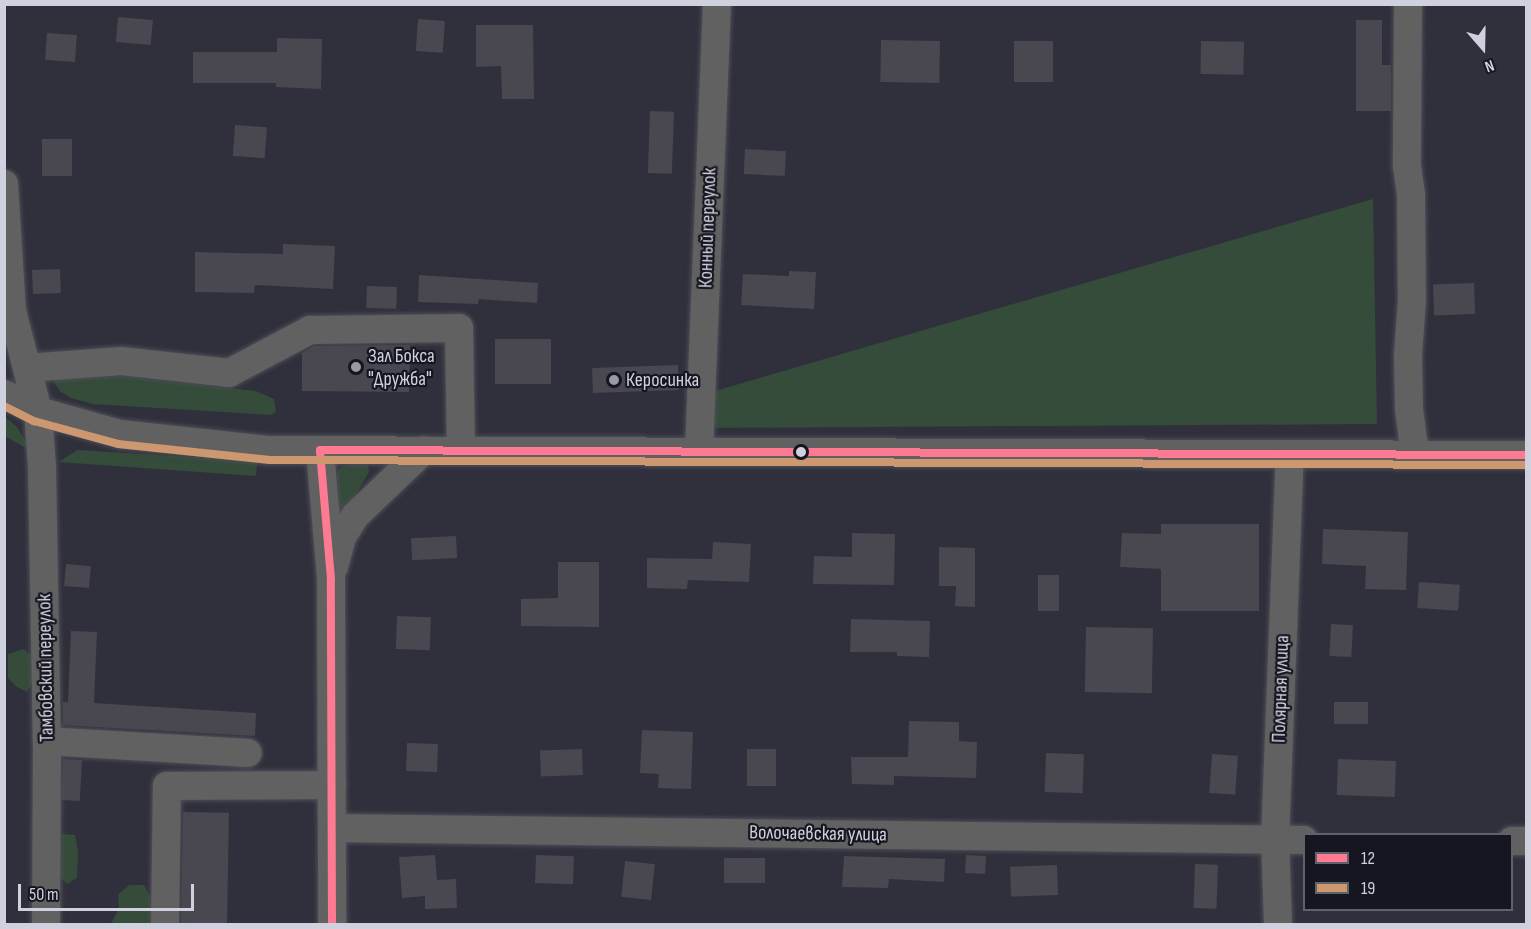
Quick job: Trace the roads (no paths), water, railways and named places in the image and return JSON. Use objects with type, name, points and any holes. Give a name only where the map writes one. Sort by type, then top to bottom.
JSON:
[{"type":"street","name":"Конный переулок","points":[[699,451],[717,4]]},
{"type":"street","points":[[1408,4],[1407,166],[1412,194],[1412,300],[1408,356],[1409,409],[1415,455]]},
{"type":"street","name":"Тамбовский переулок","points":[[4,184],[8,308],[38,411],[45,539],[46,924]]},
{"type":"street","points":[[27,368],[121,361],[229,373],[310,330],[459,328],[461,450]]},
{"type":"street","points":[[4,394],[38,411],[120,434],[207,445],[320,450],[1527,455]]},
{"type":"street","points":[[320,450],[331,579],[332,924]]},
{"type":"street","points":[[331,579],[342,537],[355,516],[424,450]]},
{"type":"street","name":"Полярная улица","points":[[1278,924],[1275,840],[1290,454]]},
{"type":"street","points":[[47,741],[248,753]]},
{"type":"street","points":[[165,924],[167,749]]},
{"type":"street","points":[[167,786],[333,784]]},
{"type":"street","name":"Волочаевская улица","points":[[332,828],[1303,840]]},
{"type":"place","name":"Зал Бокса \"Дружба\"","points":[[356,367]]},
{"type":"place","name":"Керосинка","points":[[614,380]]}]
